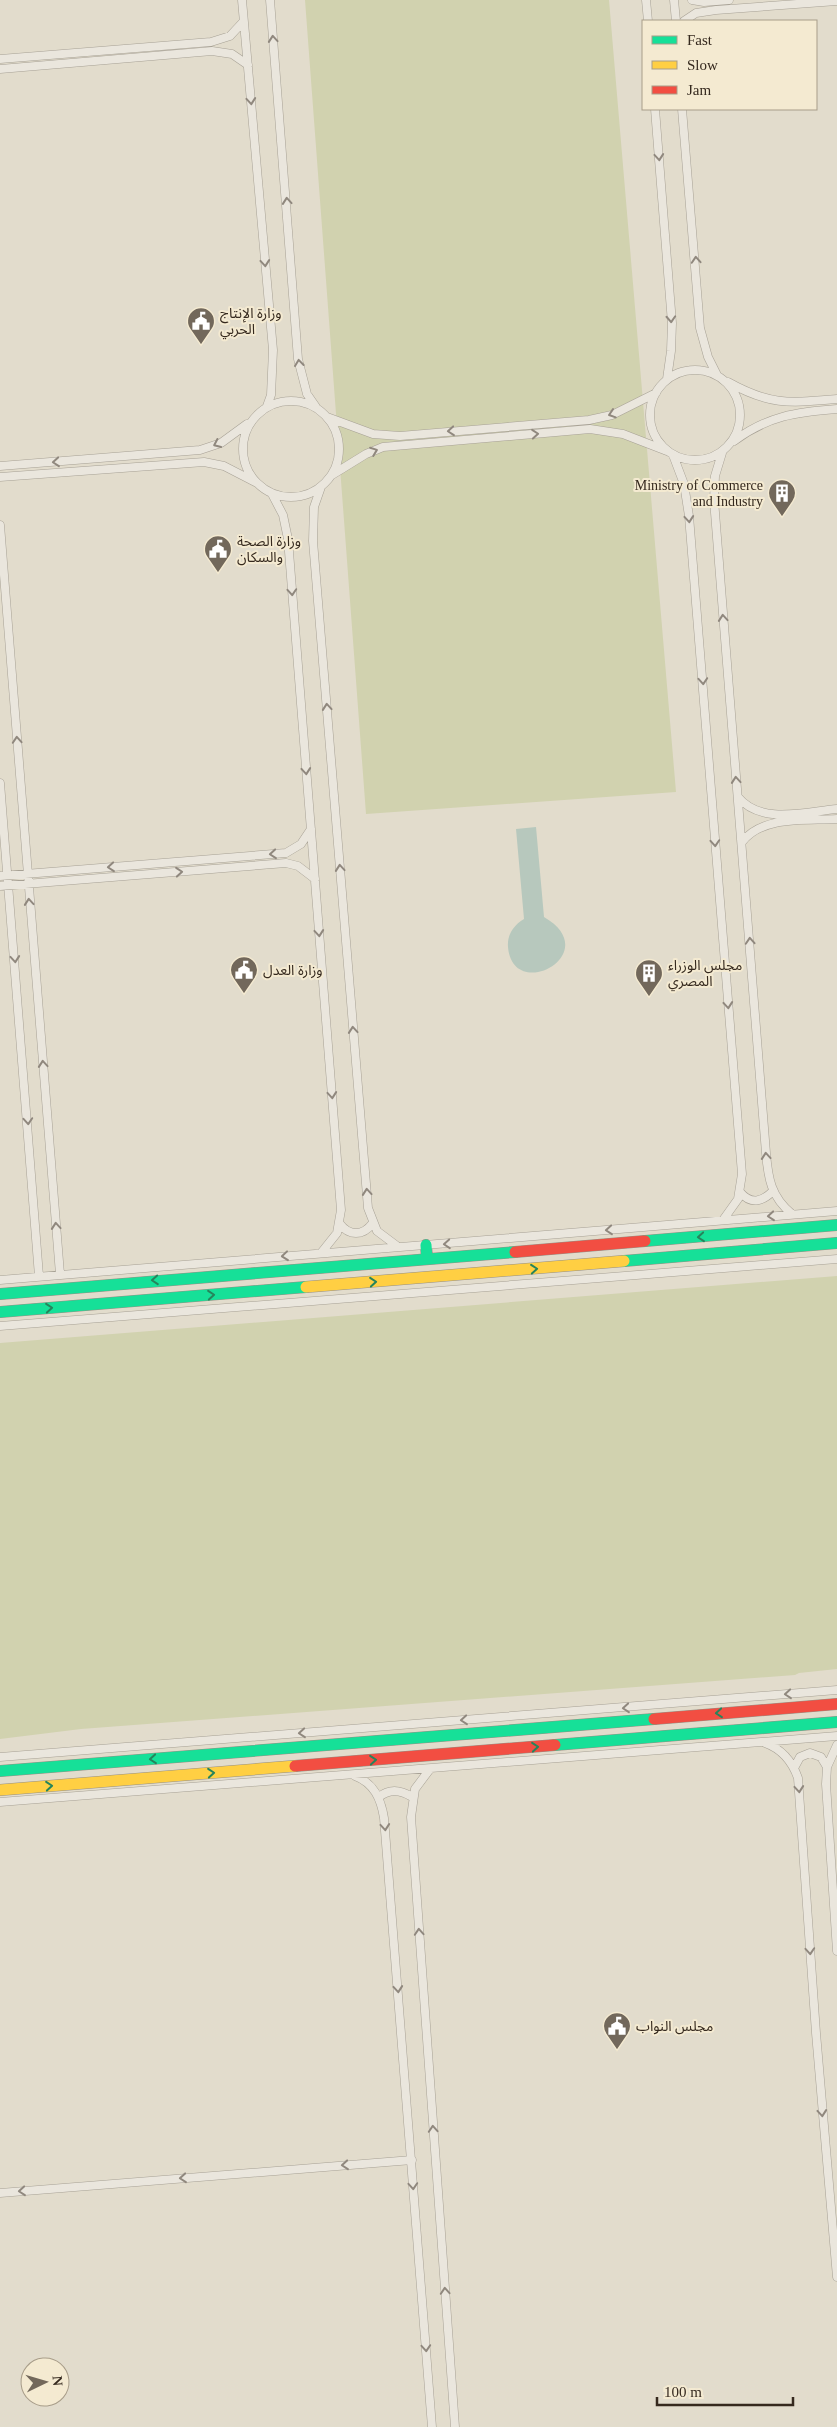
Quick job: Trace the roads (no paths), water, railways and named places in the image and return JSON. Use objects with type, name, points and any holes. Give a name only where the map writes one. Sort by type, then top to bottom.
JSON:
[{"type":"street","points":[[242,0],[273,350],[272,395],[268,406]]},
{"type":"street","points":[[270,0],[298,359],[307,394],[336,430],[339,445],[338,461],[332,476]]},
{"type":"street","points":[[646,0],[648,20]]},
{"type":"street","points":[[674,0],[676,20]]},
{"type":"street","points":[[692,0],[704,2],[729,0]]},
{"type":"street","points":[[686,20],[696,13],[716,10],[837,1]]},
{"type":"street","points":[[0,59],[210,42],[230,36],[243,22]]},
{"type":"street","points":[[0,69],[212,51],[232,54],[248,65]]},
{"type":"street","points":[[655,110],[672,322],[667,380]]},
{"type":"street","points":[[682,110],[700,328],[708,357],[721,378],[738,399],[740,411],[737,434],[731,444]]},
{"type":"street","points":[[723,1220],[735,1205],[740,1192],[742,1174],[689,516],[684,484],[670,453],[658,441],[652,430],[651,404],[656,392],[667,380],[679,373],[692,370],[705,371],[751,395],[776,402],[837,399]]},
{"type":"street","points":[[327,417],[373,434],[400,436],[589,420],[612,415],[656,392]]},
{"type":"street","points":[[0,466],[200,450],[221,443],[242,429],[268,406],[292,400],[316,407]]},
{"type":"street","points":[[272,494],[298,497],[321,487],[332,476],[366,454],[384,447],[590,429],[623,434],[685,460],[698,461],[722,453],[753,428],[778,417],[796,413],[837,409]]},
{"type":"street","points":[[256,416],[246,432],[243,450],[246,468],[256,483]]},
{"type":"street","points":[[722,453],[715,476],[714,500],[768,1176],[779,1201],[792,1214]]},
{"type":"street","points":[[0,477],[204,462],[224,466],[256,483],[272,494],[283,515],[288,539],[340,1224],[333,1240],[321,1253]]},
{"type":"street","points":[[321,487],[314,507],[313,542],[368,1208],[372,1224],[382,1238],[397,1246]]},
{"type":"street","points":[[0,525],[60,1274]]},
{"type":"street","points":[[0,783],[4,886],[39,1276]]},
{"type":"street","points":[[738,797],[753,810],[766,814],[837,809]]},
{"type":"street","points":[[742,842],[752,831],[766,825],[837,819]]},
{"type":"street","points":[[4,876],[286,852],[301,844],[311,828]]},
{"type":"street","points":[[4,886],[286,862],[298,866],[315,879]]},
{"type":"street","points":[[740,1192],[747,1199],[756,1201],[765,1198],[773,1191]]},
{"type":"street","points":[[0,1280],[837,1211]]},
{"type":"street","points":[[340,1224],[348,1232],[354,1233],[364,1232],[372,1224]]},
{"type":"street","points":[[0,1294],[837,1225]]},
{"type":"street","points":[[0,1312],[837,1243]]},
{"type":"street","points":[[426,1245],[428,1260]]},
{"type":"street","points":[[0,1326],[837,1259]]},
{"type":"street","points":[[406,1261],[407,1279]]},
{"type":"street","points":[[0,1757],[837,1690]]},
{"type":"street","points":[[0,1771],[837,1704]]},
{"type":"street","points":[[0,1790],[837,1722]]},
{"type":"street","points":[[0,1802],[837,1736]]},
{"type":"street","points":[[761,1742],[776,1747],[783,1753],[794,1768],[799,1788],[816,2033],[837,2277]]},
{"type":"street","points":[[837,1745],[827,1767],[826,1784],[837,1951]]},
{"type":"street","points":[[794,1768],[800,1757],[810,1753],[821,1757],[827,1767]]},
{"type":"street","points":[[430,1769],[419,1782],[412,1797],[411,1826],[455,2427]]},
{"type":"street","points":[[353,1775],[371,1786],[379,1797],[384,1818],[432,2427]]},
{"type":"street","points":[[379,1797],[390,1791],[398,1791],[412,1797]]},
{"type":"street","points":[[0,2193],[412,2160]]},
{"type":"place","name":"وزارة الإنتاج الحربي","points":[[201,345]]},
{"type":"place","name":"Ministry of Commerce and Industry","points":[[782,517]]},
{"type":"place","name":"وزارة الصحة والسكان","points":[[218,573]]},
{"type":"place","name":"وزارة العدل","points":[[244,994]]},
{"type":"place","name":"مجلس الوزراء المصري","points":[[649,997]]},
{"type":"place","name":"مجلس النواب","points":[[617,2050]]}]
